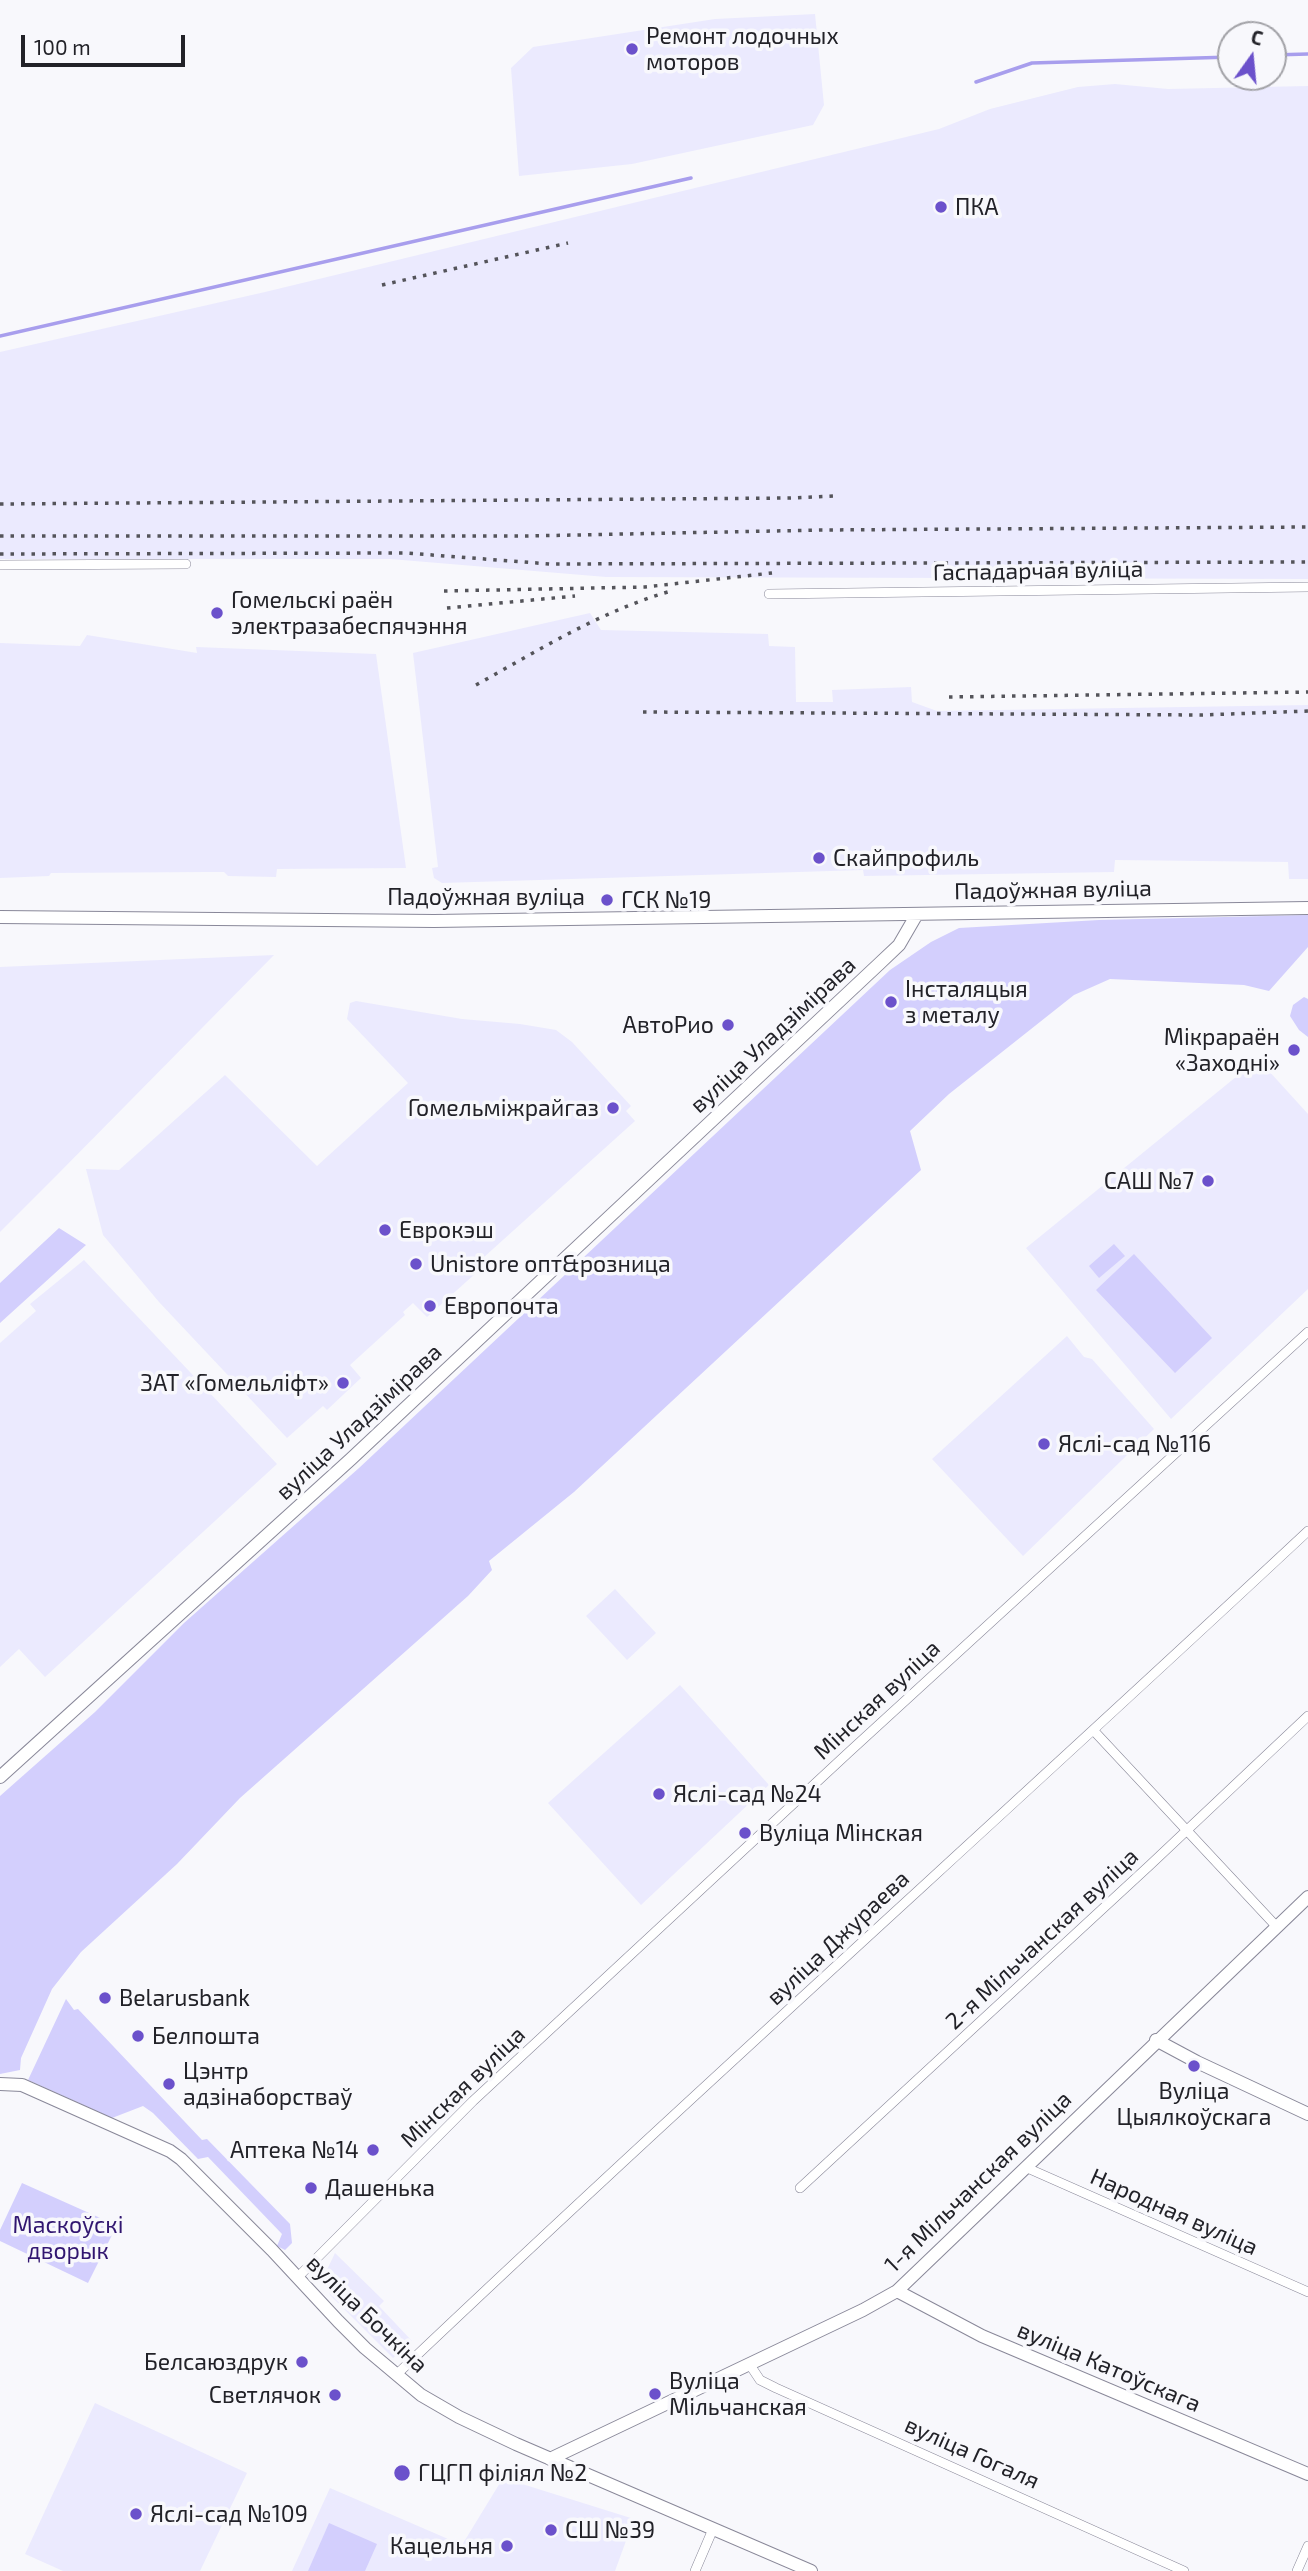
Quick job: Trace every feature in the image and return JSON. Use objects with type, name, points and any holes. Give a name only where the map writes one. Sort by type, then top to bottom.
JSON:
[{"type":"main road","name":"Падоўжная вуліца","points":[[0,917],[434,921],[1308,908]]},
{"type":"main road","name":"вуліца Уладзімірава","points":[[0,1777],[351,1459],[880,963],[899,945],[917,914]]},
{"type":"main road","name":"1-я Мільчанская вуліца","points":[[550,2459],[750,2365],[897,2291],[1308,1897]]},
{"type":"main road","points":[[1156,2040],[1196,2062],[1308,2114]]},
{"type":"main road","name":"вуліца Бочкіна","points":[[0,2084],[22,2085],[164,2147],[191,2168],[346,2330],[421,2395],[459,2417],[550,2459],[811,2571]]},
{"type":"main road","name":"вуліца Катоўскага","points":[[897,2291],[982,2336],[1308,2474]]},
{"type":"street","points":[[0,565],[186,564]]},
{"type":"street","name":"Гаспадарчая вуліца","points":[[769,594],[1308,587]]},
{"type":"street","name":"Мінская вуліца","points":[[298,2278],[473,2101],[908,1697],[1308,1332]]},
{"type":"street","name":"вуліца Джураева","points":[[396,2375],[597,2184],[1094,1731],[1308,1531]]},
{"type":"street","name":"2-я Мільчанская вуліца","points":[[800,2188],[1308,1716]]},
{"type":"street","points":[[1094,1731],[1276,1926]]},
{"type":"street","name":"Народная вуліца","points":[[1025,2166],[1308,2292]]},
{"type":"street","name":"вуліца Гогаля","points":[[750,2365],[760,2380],[800,2399],[1184,2571]]},
{"type":"street","points":[[695,2571],[713,2529]]},
{"type":"street","points":[[1297,2571],[1308,2546]]},
{"type":"shaded area","points":[[815,14],[824,105],[813,125],[632,164],[519,176],[511,68],[533,47],[715,19]]},
{"type":"shaded area","points":[[1115,84],[1168,89],[1217,88],[1217,91],[1287,91],[1287,86],[1308,86],[1308,579],[606,577],[390,559],[0,559],[0,352],[265,292],[939,129],[990,109],[1078,87]]},
{"type":"shaded area","points":[[590,613],[601,630],[768,634],[769,646],[795,647],[796,702],[833,702],[832,690],[911,687],[912,702],[937,711],[1308,705],[1308,879],[1289,879],[1288,862],[1115,860],[1114,872],[864,876],[863,870],[442,883],[434,878],[432,868],[438,867],[413,653]]},
{"type":"shaded area","points":[[87,635],[197,653],[196,647],[376,654],[406,868],[277,869],[276,877],[228,876],[224,872],[208,872],[51,873],[49,876],[0,878],[0,643],[80,646]]},
{"type":"shaded area","points":[[274,955],[56,1176],[0,1232],[0,967]]},
{"type":"shaded area","points":[[356,1001],[462,1019],[556,1030],[572,1042],[631,1106],[626,1111],[635,1121],[473,1267],[476,1273],[427,1317],[413,1303],[403,1312],[405,1315],[350,1365],[361,1378],[327,1410],[323,1406],[287,1438],[159,1302],[103,1235],[86,1169],[119,1170],[225,1075],[317,1166],[408,1083],[347,1019],[350,1003]]},
{"type":"shaded area","name":"САШ №7","points":[[1258,1059],[1308,1114],[1308,1289],[1171,1419],[1026,1248]]},
{"type":"shaded area","points":[[84,1260],[277,1464],[45,1677],[19,1649],[0,1667],[0,1343],[36,1311],[30,1304]]},
{"type":"shaded area","name":"Яслі-сад №116","points":[[1067,1336],[1084,1357],[1092,1359],[1154,1429],[1023,1556],[932,1459]]},
{"type":"shaded area","points":[[615,1589],[656,1633],[627,1660],[586,1616]]},
{"type":"shaded area","name":"Яслі-сад №24","points":[[680,1685],[769,1785],[641,1905],[548,1803]]},
{"type":"shaded area","points":[[335,2253],[384,2301],[379,2306],[412,2341],[393,2358],[330,2295],[324,2276]]},
{"type":"shaded area","name":"Яслі-сад №109","points":[[95,2403],[247,2473],[200,2571],[63,2571],[25,2554]]},
{"type":"shaded area","name":"СШ №39","points":[[503,2478],[634,2519],[615,2571],[292,2571],[330,2488],[462,2545]]},
{"type":"green space","points":[[1308,915],[1308,947],[1269,991],[1244,985],[1110,979],[1074,995],[949,1094],[910,1131],[921,1170],[574,1492],[489,1561],[492,1570],[468,1596],[240,1798],[177,1864],[81,1952],[52,1989],[21,2058],[20,2070],[0,2074],[0,1796],[95,1712],[184,1623],[359,1468],[890,970],[931,942],[959,928],[1099,920]]},
{"type":"green space","points":[[1304,997],[1308,999],[1308,1037],[1299,1030],[1290,1016],[1293,1005]]},
{"type":"green space","points":[[59,1228],[86,1245],[0,1323],[0,1283]]},
{"type":"green space","points":[[1114,1244],[1125,1256],[1099,1278],[1089,1266]]},
{"type":"green space","points":[[1134,1254],[1212,1338],[1175,1373],[1096,1290]]},
{"type":"green space","points":[[66,1999],[202,2140],[207,2139],[290,2224],[292,2243],[285,2250],[277,2246],[282,2234],[208,2157],[198,2159],[143,2106],[112,2118],[28,2080]]},
{"type":"green space","name":"Маскоўскі дворык","points":[[22,2183],[107,2221],[112,2235],[88,2283],[0,2241],[0,2230]]},
{"type":"green space","points":[[329,2523],[377,2544],[365,2571],[308,2571]]},
{"type":"waterway","points":[[1287,55],[1308,54]]},
{"type":"waterway","points":[[976,82],[1032,63],[1217,57]]},
{"type":"waterway","points":[[0,336],[691,178]]},
{"type":"railway","points":[[382,285],[568,243]]},
{"type":"railway","points":[[0,504],[835,496]]},
{"type":"railway","points":[[0,536],[527,536],[822,530],[1308,527]]},
{"type":"railway","points":[[0,554],[406,553],[550,564],[1308,562]]},
{"type":"railway","points":[[444,591],[645,587],[772,573]]},
{"type":"railway","points":[[476,685],[595,620],[671,591]]},
{"type":"railway","points":[[447,608],[575,596]]},
{"type":"railway","points":[[949,697],[1308,692]]},
{"type":"railway","points":[[643,712],[1202,715],[1308,711]]},
{"type":"place","name":"Ремонт лодочных моторов","points":[[632,49]]},
{"type":"place","name":"ПКА","points":[[941,207]]},
{"type":"place","name":"Гомельскі раён электразабеспячэння","points":[[217,613]]},
{"type":"place","name":"Скайпрофиль","points":[[819,858]]},
{"type":"place","name":"ГСК №19","points":[[607,900]]},
{"type":"place","name":"Інсталяцыя з металу","points":[[891,1002]]},
{"type":"place","name":"АвтоРио","points":[[728,1025]]},
{"type":"place","name":"Мікрараён «Заходні»","points":[[1294,1050]]},
{"type":"place","name":"Гомельміжрайгаз","points":[[613,1108]]},
{"type":"place","name":"САШ №7","points":[[1208,1181]]},
{"type":"place","name":"Еврокэш","points":[[385,1230]]},
{"type":"place","name":"Unistore опт&розница","points":[[416,1264]]},
{"type":"place","name":"Европочта","points":[[430,1306]]},
{"type":"place","name":"ЗАТ «Гомельліфт»","points":[[343,1383]]},
{"type":"place","name":"Яслі-сад №116","points":[[1044,1444]]},
{"type":"place","name":"Яслі-сад №24","points":[[659,1794]]},
{"type":"place","name":"Вуліца Мінская","points":[[745,1833]]},
{"type":"place","name":"Belarusbank","points":[[105,1998]]},
{"type":"place","name":"Белпошта","points":[[138,2036]]},
{"type":"place","name":"Вуліца Цыялкоўскага","points":[[1194,2066]]},
{"type":"place","name":"Цэнтр адзінаборстваў","points":[[169,2084]]},
{"type":"place","name":"Аптека №14","points":[[373,2150]]},
{"type":"place","name":"Дашенька","points":[[311,2188]]},
{"type":"place","name":"Белсаюздрук","points":[[302,2362]]},
{"type":"place","name":"Вуліца Мільчанская","points":[[655,2394]]},
{"type":"place","name":"Светлячок","points":[[335,2395]]},
{"type":"place","name":"ГЦГП філіял №2","points":[[402,2473]]},
{"type":"place","name":"Яслі-сад №109","points":[[136,2514]]},
{"type":"place","name":"СШ №39","points":[[551,2530]]},
{"type":"place","name":"Кацельня","points":[[507,2546]]}]
